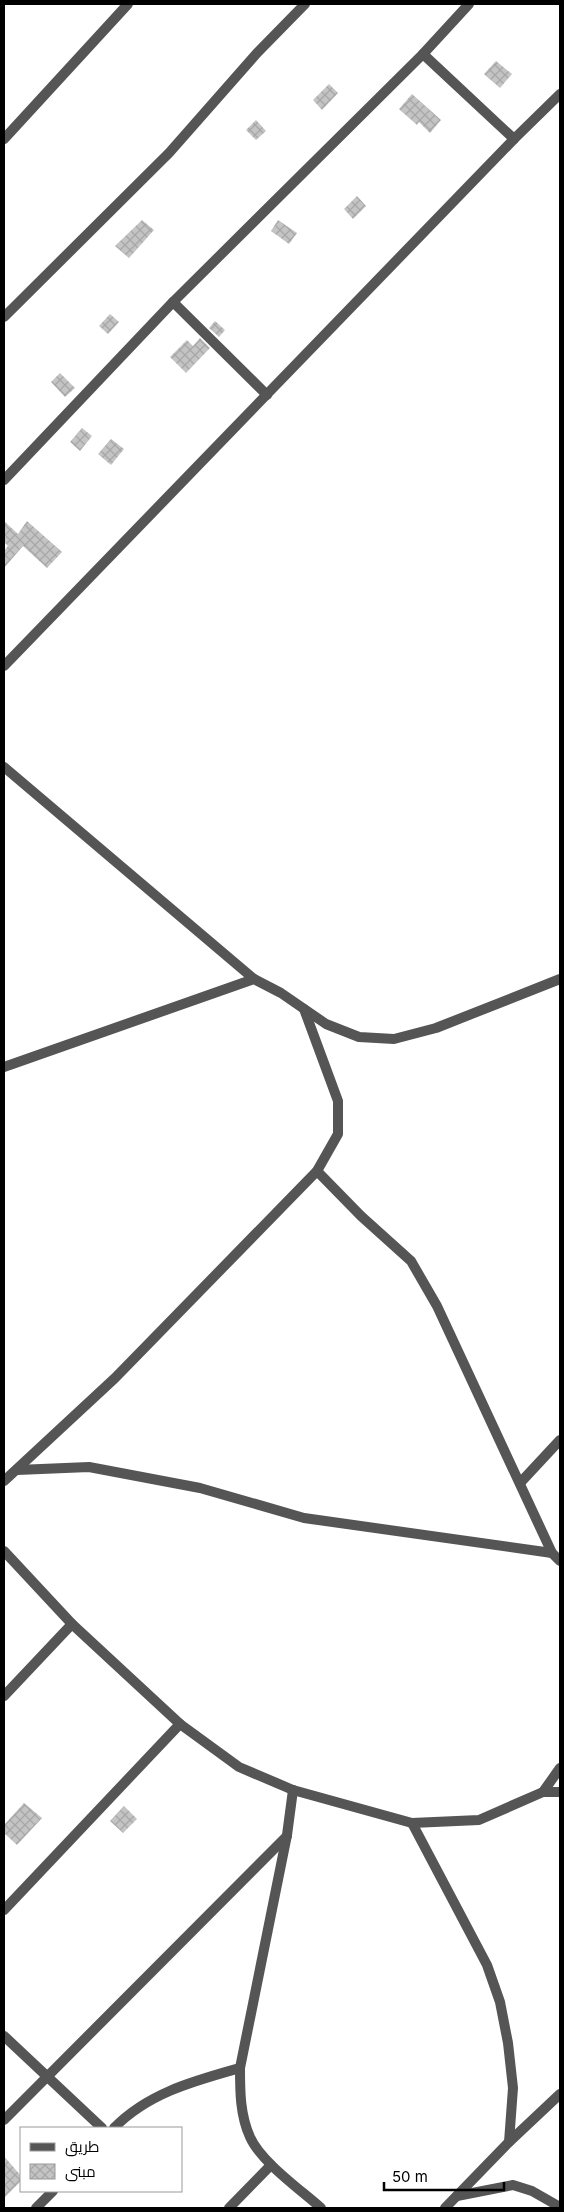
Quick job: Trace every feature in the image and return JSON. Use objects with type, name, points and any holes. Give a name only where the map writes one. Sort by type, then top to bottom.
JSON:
[{"type":"street","points":[[4,139],[128,4]]},
{"type":"street","points":[[4,317],[169,153],[257,53],[305,4]]},
{"type":"street","points":[[4,480],[173,302],[423,54],[469,4]]},
{"type":"street","points":[[423,54],[514,139]]},
{"type":"street","points":[[4,666],[514,139],[560,94]]},
{"type":"street","points":[[173,302],[267,395]]},
{"type":"street","points":[[4,767],[254,979],[281,992],[326,1024],[359,1037],[394,1039],[436,1028],[560,979]]},
{"type":"street","points":[[4,1067],[254,979]]},
{"type":"street","points":[[4,1481],[115,1378],[317,1171],[338,1134],[338,1101],[304,1009]]},
{"type":"street","points":[[317,1171],[361,1216],[411,1261],[437,1306],[552,1553],[560,1561]]},
{"type":"street","points":[[520,1483],[560,1440]]},
{"type":"street","points":[[17,1470],[89,1467],[200,1488],[304,1518],[552,1553]]},
{"type":"street","points":[[4,1551],[72,1624],[180,1724],[239,1768],[293,1790],[412,1823],[479,1820],[543,1792],[560,1792]]},
{"type":"street","points":[[4,1696],[72,1624]]},
{"type":"street","points":[[4,1910],[180,1724]]},
{"type":"street","points":[[543,1792],[560,1768]]},
{"type":"street","points":[[293,1790],[287,1835],[240,2068],[240,2104],[250,2138],[271,2165],[321,2208]]},
{"type":"street","points":[[412,1823],[487,1965],[500,2002],[508,2043],[513,2088],[509,2142]]},
{"type":"street","points":[[4,2120],[287,1835]]},
{"type":"street","points":[[4,2036],[101,2127]]},
{"type":"street","points":[[115,2127],[127,2114],[175,2087],[240,2068]]},
{"type":"street","points":[[446,2208],[509,2142],[560,2094]]},
{"type":"street","points":[[229,2208],[271,2165]]},
{"type":"street","points":[[457,2196],[513,2185],[532,2191],[560,2207]]},
{"type":"street","points":[[36,2208],[52,2192]]},
{"type":"building","points":[[496,61],[512,74],[500,88],[484,74]]},
{"type":"building","points":[[329,84],[338,93],[322,110],[313,100]]},
{"type":"building","points":[[412,94],[441,120],[430,133],[419,122],[417,125],[399,109]]},
{"type":"building","points":[[256,120],[266,131],[256,140],[246,130]]},
{"type":"building","points":[[357,196],[366,206],[353,219],[344,209]]},
{"type":"building","points":[[142,220],[154,230],[129,258],[115,246]]},
{"type":"building","points":[[278,220],[297,233],[289,244],[271,231]]},
{"type":"building","points":[[110,314],[119,322],[108,334],[99,326]]},
{"type":"building","points":[[215,321],[225,330],[219,337],[209,328]]},
{"type":"building","points":[[200,338],[210,348],[186,373],[170,357],[187,340],[193,346]]},
{"type":"building","points":[[60,373],[75,388],[65,397],[51,382]]},
{"type":"building","points":[[82,428],[92,436],[80,451],[70,442]]},
{"type":"building","points":[[111,439],[124,449],[111,465],[98,454]]},
{"type":"building","points":[[4,521],[18,534],[27,521],[62,552],[47,568],[23,546],[4,568],[4,551],[8,546],[4,542]]},
{"type":"building","points":[[24,1803],[42,1818],[17,1845],[4,1833],[4,1825]]},
{"type":"building","points":[[124,1806],[137,1819],[123,1833],[110,1821]]},
{"type":"building","points":[[4,2156],[20,2175],[20,2182],[4,2198]]}]
